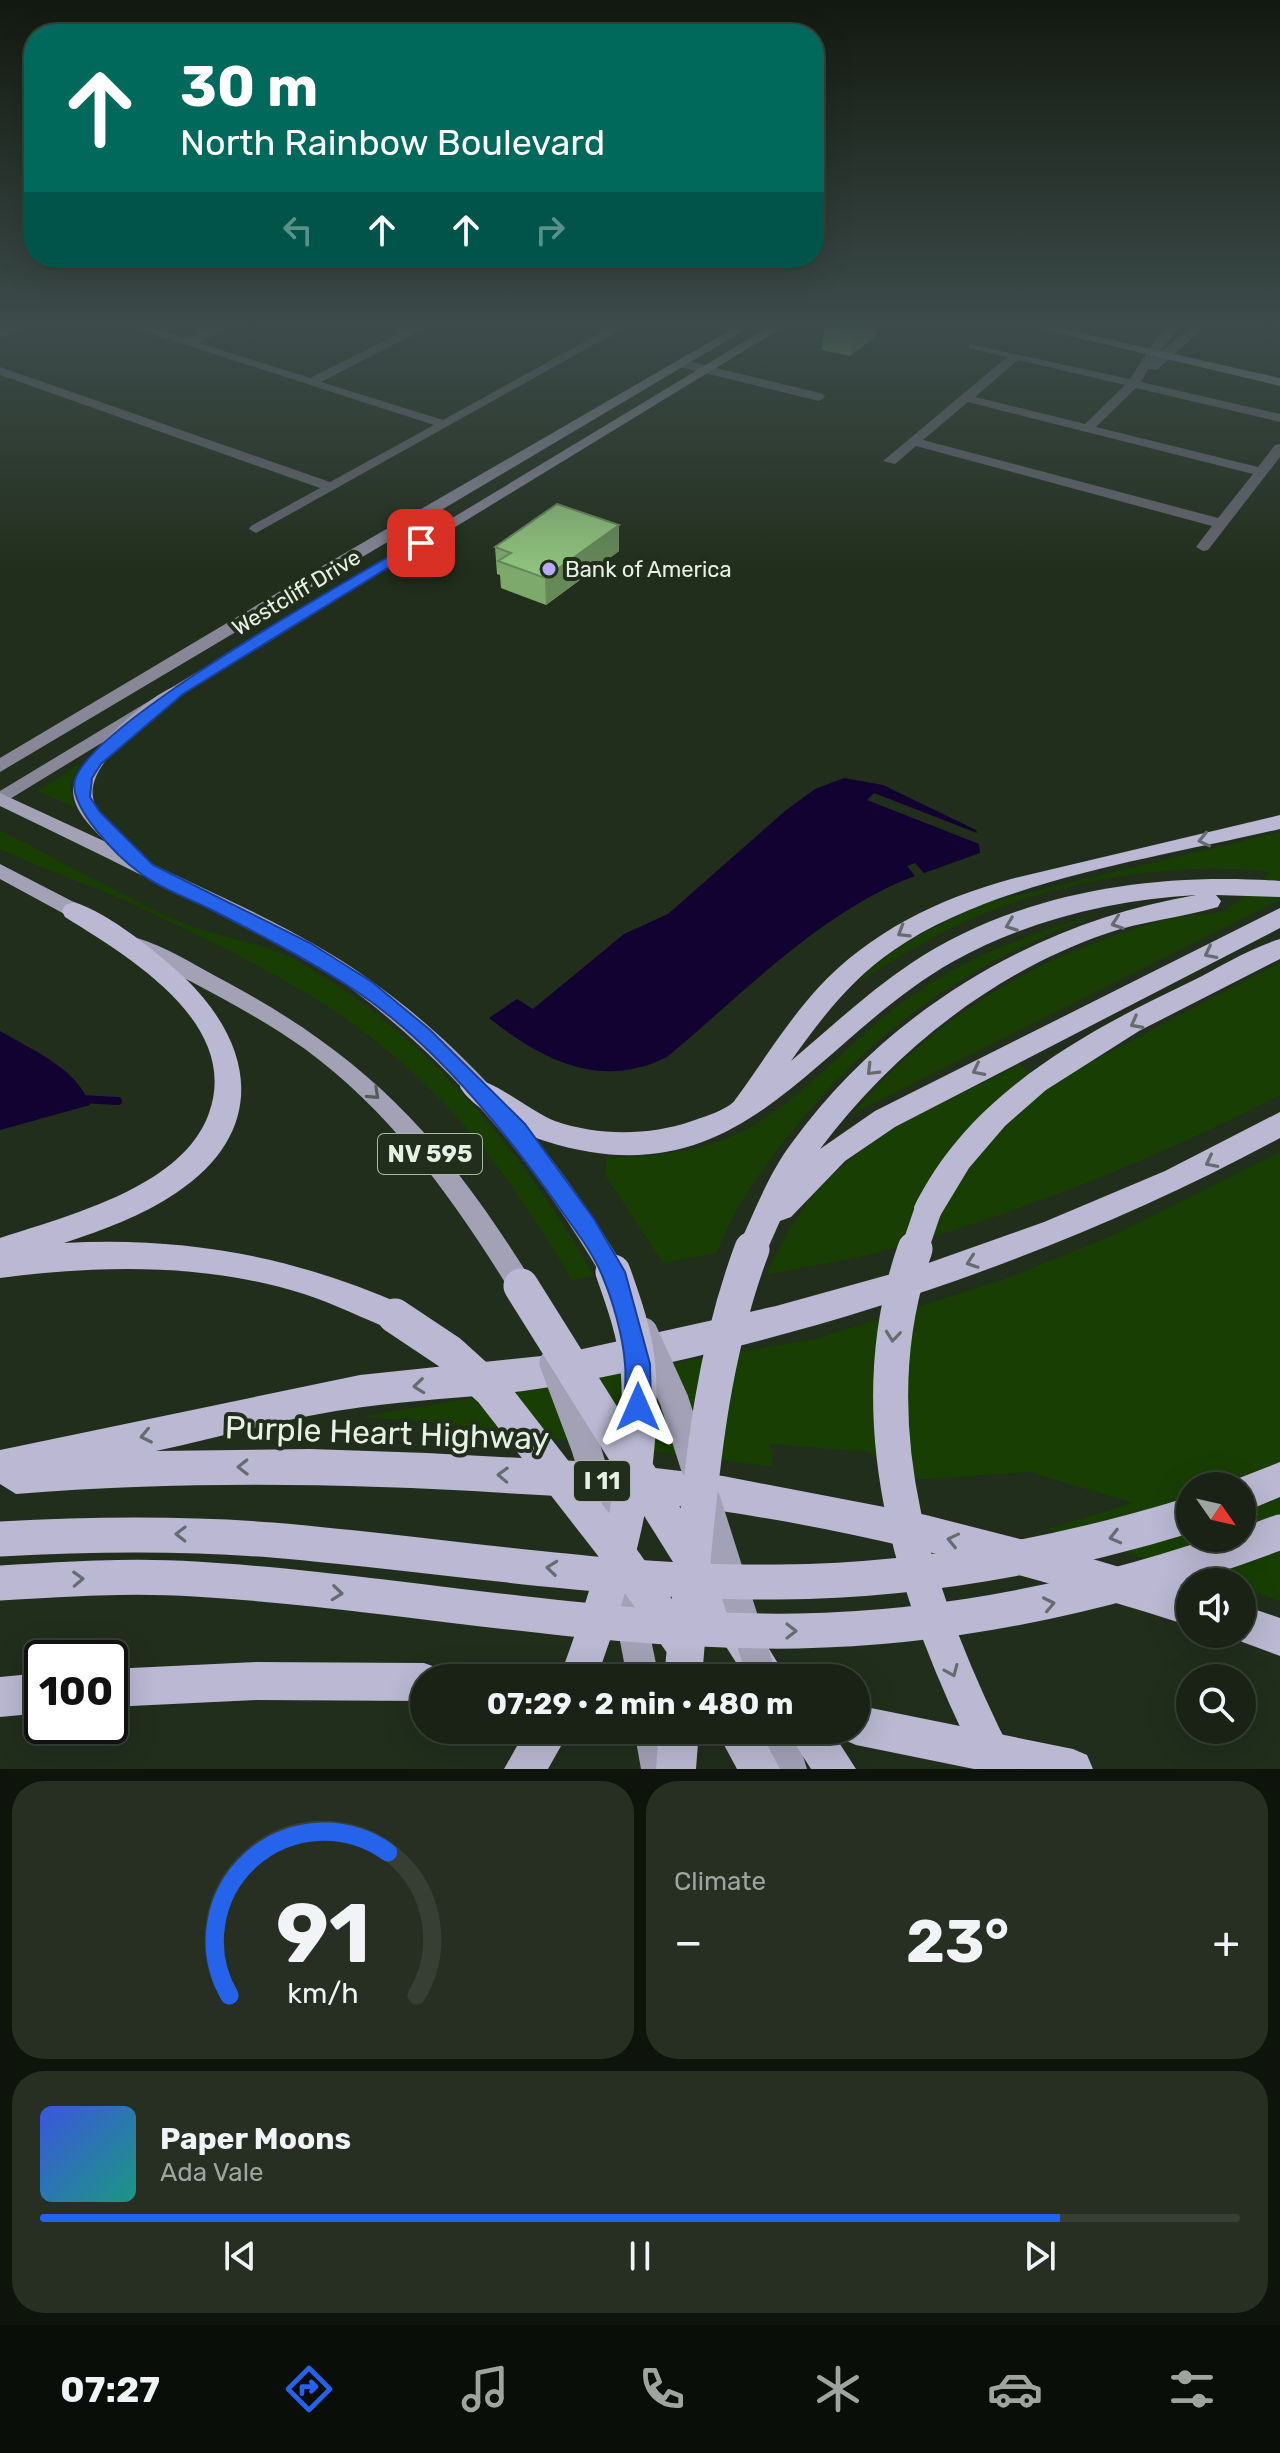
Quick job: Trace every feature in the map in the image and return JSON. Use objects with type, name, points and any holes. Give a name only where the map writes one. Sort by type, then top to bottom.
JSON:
[{"type":"highway","points":[[738,1113],[804,1023],[845,976],[909,928],[952,907],[1016,884],[1280,822]]},
{"type":"highway","points":[[474,1087],[496,1105],[542,1131],[611,1145],[637,1144],[696,1133],[738,1113],[784,1082],[885,994],[976,939],[1043,914],[1114,897],[1190,887],[1280,889]]},
{"type":"highway","points":[[690,1664],[693,1561],[701,1484],[725,1333],[753,1247],[787,1176],[813,1137],[865,1077],[926,1023],[998,976],[1067,942],[1150,911],[1220,901],[1252,888]]},
{"type":"highway","points":[[0,1252],[95,1218],[161,1188],[205,1147],[221,1124],[230,1096],[229,1059],[214,1028],[150,962],[74,911]]},
{"type":"highway","points":[[753,1247],[800,1186],[872,1126],[1280,917]]},
{"type":"highway","points":[[1000,1769],[955,1680],[929,1613],[907,1536],[895,1472],[889,1403],[893,1327],[909,1258],[929,1207],[975,1135],[1032,1083],[1087,1049],[1280,948]]},
{"type":"highway","points":[[0,1467],[360,1391],[560,1370],[800,1315],[920,1280],[1054,1232],[1175,1180],[1280,1124]]},
{"type":"highway","points":[[0,1264],[110,1255],[215,1260],[314,1283],[395,1316],[449,1352],[491,1390],[618,1553],[687,1664]]},
{"type":"highway","points":[[583,1664],[618,1553],[632,1460],[638,1364],[613,1272]]},
{"type":"highway","points":[[521,1286],[757,1664]]},
{"type":"highway","name":"Purple Heart Highway","points":[[0,1479],[158,1469],[332,1467],[654,1485],[840,1515],[966,1543],[1176,1603]]},
{"type":"highway","points":[[1256,1489],[1280,1479]]},
{"type":"highway","points":[[0,1539],[111,1532],[226,1535],[599,1572],[769,1581],[895,1575],[1017,1560],[1176,1519]]},
{"type":"highway","points":[[0,1583],[99,1578],[196,1579],[678,1627],[836,1630],[956,1621],[1057,1603],[1193,1566],[1280,1532]]},
{"type":"highway","points":[[1256,1629],[1280,1637]]},
{"type":"highway","points":[[128,1687],[256,1681],[410,1682]]},
{"type":"highway","points":[[0,1697],[24,1695]]},
{"type":"highway","points":[[870,1728],[1073,1769]]},
{"type":"highway","points":[[524,1769],[541,1744]]},
{"type":"highway","points":[[676,1769],[678,1744]]},
{"type":"highway","points":[[745,1744],[760,1769]]},
{"type":"highway","points":[[817,1744],[836,1769]]},
{"type":"main road","name":"Westcliff Drive","points":[[0,766],[439,504],[608,408]]},
{"type":"main road","name":"Westcliff Drive","points":[[0,799],[647,408]]},
{"type":"main road","points":[[505,467],[530,476]]},
{"type":"main road","points":[[401,555],[395,546],[425,525],[439,504]]},
{"type":"main road","points":[[212,638],[236,643],[274,634]]},
{"type":"main road","points":[[146,869],[87,808],[82,787],[86,773],[100,754],[177,691]]},
{"type":"main road","name":"NV 595","points":[[0,799],[146,869],[335,967],[413,1027],[474,1087],[535,1154],[613,1272],[674,1400],[760,1664]]},
{"type":"main road","name":"NV 595","points":[[0,871],[270,1016],[361,1081],[413,1133],[454,1182],[521,1286],[575,1417],[618,1553],[640,1664]]},
{"type":"main road","points":[[654,1744],[658,1769]]},
{"type":"main road","points":[[782,1744],[790,1769]]},
{"type":"street","points":[[104,408],[331,487]]},
{"type":"street","points":[[391,408],[446,425]]},
{"type":"street","points":[[256,529],[477,408]]},
{"type":"street","points":[[890,461],[953,408]]},
{"type":"street","points":[[1003,408],[1262,472]]},
{"type":"street","points":[[1087,429],[1109,408]]},
{"type":"street","points":[[1235,408],[1280,418]]},
{"type":"street","points":[[913,441],[1222,524]]},
{"type":"street","points":[[1203,547],[1280,448]]},
{"type":"green space","points":[[80,764],[70,785],[74,807],[37,791]]},
{"type":"green space","points":[[0,830],[178,921],[285,955],[345,991],[429,1060],[468,1099],[536,1185],[594,1276],[572,1280],[488,1154],[438,1097],[382,1046],[324,1005],[262,968],[117,897],[0,849]]},
{"type":"green space","points":[[1280,832],[1280,900],[853,1114],[907,1057],[938,1031],[1003,986],[1074,951],[1120,934],[1181,916],[1223,911],[1270,872],[1235,869],[1162,871],[1088,882],[1052,891],[966,921],[855,984],[889,954],[982,904]]},
{"type":"green space","points":[[1099,914],[1010,953],[969,975],[894,1027],[859,1058],[771,1158],[750,1188],[717,1253],[663,1263],[605,1175],[607,1158],[686,1150],[732,1136],[779,1108],[888,1014],[932,982],[1000,947]]},
{"type":"green space","points":[[1280,962],[1280,1095],[1138,1162],[991,1218],[876,1253],[766,1275],[793,1224],[813,1195],[834,1173],[883,1136],[1020,1064],[1045,1090],[1074,1071]]},
{"type":"green space","points":[[1280,1152],[1280,1601],[1256,1593],[1256,1568],[1177,1568],[1047,1529],[1133,1503],[1029,1472],[911,1480],[868,1452],[770,1444],[773,1467],[430,1422],[361,1417],[819,1338],[1008,1278],[1109,1237]]},
{"type":"shaded area","points":[[844,778],[883,785],[976,830],[977,833],[874,793],[867,800],[979,844],[980,853],[924,873],[915,863],[907,866],[915,876],[880,891],[815,932],[667,1057],[643,1067],[619,1071],[574,1066],[530,1047],[489,1018],[517,999],[533,1009],[624,934],[668,914],[785,811],[815,789]]},
{"type":"shaded area","points":[[0,1031],[64,1070],[84,1092],[90,1105],[0,1130]]},
{"type":"building","points":[[557,504],[619,525],[545,578],[498,561],[511,553],[495,547]]},
{"type":"waterway","points":[[80,1099],[118,1101]]},
{"type":"place","name":"Bank of America","points":[[549,569]]},
{"type":"route","points":[[421,543],[177,691],[95,760],[84,778],[82,797],[93,815],[146,869],[280,935],[365,987],[423,1035],[517,1130],[600,1248],[613,1272],[626,1308],[638,1364],[638,1407]]}]
